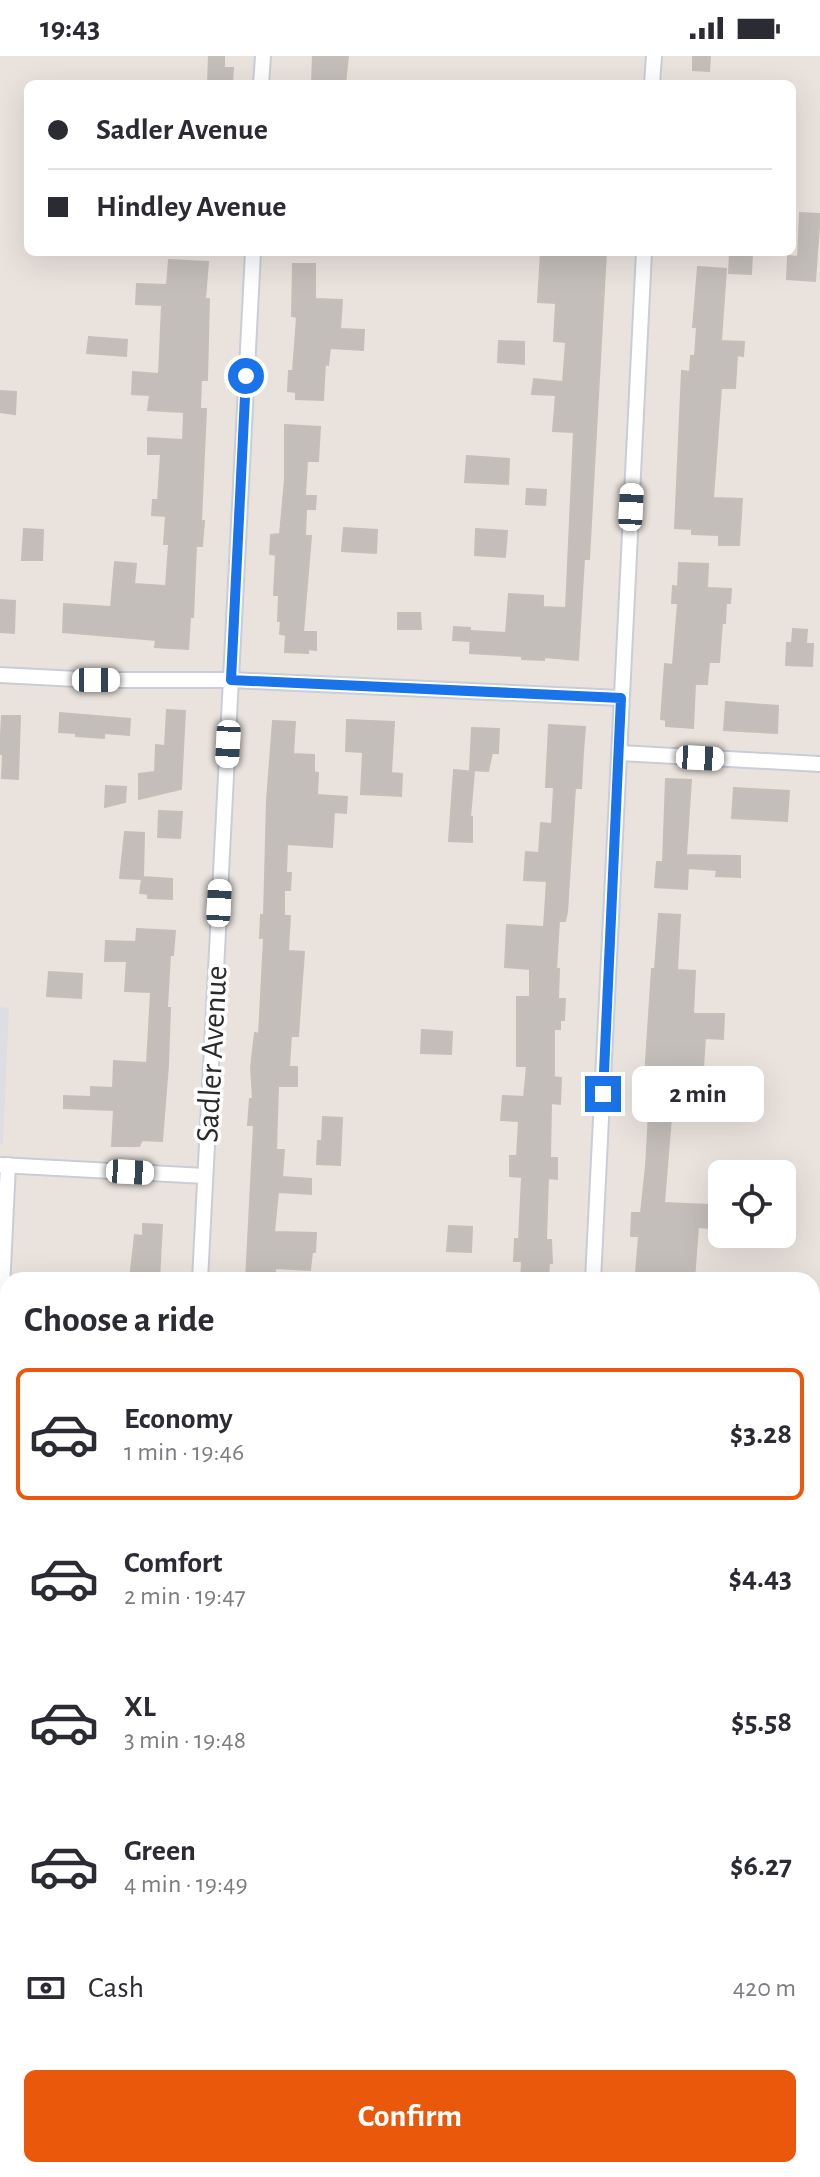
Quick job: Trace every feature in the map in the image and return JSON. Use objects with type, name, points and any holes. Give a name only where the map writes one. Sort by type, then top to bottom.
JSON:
[{"type":"street","points":[[261,80],[263,56]]},
{"type":"street","points":[[652,80],[654,56]]},
{"type":"street","name":"Sadler Avenue","points":[[200,1272],[253,256]]},
{"type":"street","points":[[593,1272],[644,256]]},
{"type":"street","points":[[0,675],[96,680],[231,680],[621,698]]},
{"type":"street","points":[[620,753],[820,764]]},
{"type":"street","points":[[1,1272],[4,1165],[205,1176]]},
{"type":"shaded area","points":[[0,1007],[9,1008],[3,1144],[0,1144]]},
{"type":"building","points":[[209,56],[224,56],[224,68],[233,68],[232,80],[208,80]]},
{"type":"building","points":[[313,56],[348,56],[345,80],[312,80]]},
{"type":"building","points":[[693,56],[710,56],[709,71],[693,70]]},
{"type":"building","points":[[800,213],[820,214],[815,281],[787,279],[788,256],[798,257]]},
{"type":"building","points":[[541,256],[606,256],[589,559],[584,559],[578,660],[522,659],[522,656],[470,653],[471,631],[506,633],[509,594],[543,596],[543,607],[566,608],[574,432],[553,431],[556,395],[532,394],[534,379],[563,382],[566,342],[554,341],[556,303],[538,302]]},
{"type":"building","points":[[730,256],[752,256],[751,274],[729,273]]},
{"type":"building","points":[[169,260],[208,262],[205,299],[209,299],[207,380],[201,380],[200,409],[206,409],[201,521],[204,521],[202,546],[196,546],[193,617],[190,617],[188,649],[155,647],[156,640],[63,632],[64,604],[111,607],[115,562],[136,564],[134,584],[166,586],[169,544],[164,544],[166,516],[152,515],[153,500],[158,500],[161,454],[148,454],[148,438],[183,440],[184,412],[148,410],[150,395],[132,394],[133,372],[159,374],[162,305],[136,304],[137,284],[167,285]]},
{"type":"building","points":[[293,264],[315,264],[315,299],[342,300],[340,329],[364,330],[363,350],[330,348],[328,365],[325,364],[323,400],[296,399],[296,392],[288,391],[289,371],[293,371],[297,317],[292,316]]},
{"type":"building","points":[[698,267],[726,269],[721,341],[744,342],[743,356],[737,355],[735,388],[721,388],[713,498],[742,499],[739,545],[719,545],[719,535],[692,534],[692,529],[675,528],[682,371],[690,372],[691,356],[695,356],[697,327],[693,327]]},
{"type":"building","points":[[89,337],[127,340],[126,356],[87,353]]},
{"type":"building","points":[[499,341],[524,342],[524,364],[498,362]]},
{"type":"building","points":[[0,391],[16,392],[15,414],[0,412]]},
{"type":"building","points":[[285,425],[320,427],[318,461],[307,461],[305,496],[316,496],[315,509],[306,509],[305,536],[311,536],[303,632],[316,632],[316,650],[308,649],[308,653],[285,652],[286,635],[280,634],[281,621],[278,621],[279,595],[274,595],[276,555],[270,554],[271,535],[280,534],[285,479]]},
{"type":"building","points":[[467,456],[509,459],[508,484],[465,482]]},
{"type":"building","points":[[527,489],[546,490],[545,505],[526,504]]},
{"type":"building","points":[[344,528],[377,530],[376,553],[342,551]]},
{"type":"building","points":[[24,529],[43,530],[42,560],[22,560]]},
{"type":"building","points":[[476,529],[507,531],[505,557],[475,555]]},
{"type":"building","points":[[679,563],[708,564],[707,588],[731,589],[730,603],[726,603],[725,623],[722,623],[719,662],[709,662],[707,684],[695,684],[693,728],[666,726],[666,720],[661,719],[665,664],[673,665],[678,603],[672,603],[673,586],[678,587]]},
{"type":"building","points":[[0,600],[15,601],[14,633],[0,632]]},
{"type":"building","points":[[398,613],[420,613],[421,629],[398,629]]},
{"type":"building","points":[[454,627],[470,628],[469,641],[453,640]]},
{"type":"building","points":[[793,629],[807,630],[806,644],[813,644],[812,666],[786,665],[787,643],[792,643]]},
{"type":"building","points":[[726,702],[778,706],[777,733],[724,730]]},
{"type":"building","points":[[167,710],[185,711],[181,789],[139,799],[139,774],[155,772],[156,745],[165,746]]},
{"type":"building","points":[[60,713],[130,719],[129,735],[104,733],[104,738],[59,732]]},
{"type":"building","points":[[2,716],[20,716],[18,779],[2,778]]},
{"type":"building","points":[[347,720],[394,722],[391,773],[402,774],[401,796],[361,794],[363,752],[346,751]]},
{"type":"building","points":[[273,721],[295,722],[293,754],[314,755],[314,772],[318,773],[317,795],[347,797],[346,813],[334,812],[332,847],[287,844],[286,873],[291,873],[290,890],[284,890],[284,916],[290,916],[288,951],[304,952],[298,1036],[291,1036],[289,1067],[297,1067],[297,1086],[278,1086],[276,1150],[284,1150],[282,1177],[311,1179],[311,1194],[278,1192],[274,1232],[316,1233],[315,1252],[312,1252],[310,1270],[275,1268],[275,1272],[246,1272],[254,1125],[248,1125],[250,1099],[253,1099],[251,1067],[255,1033],[259,1034],[267,800]]},
{"type":"building","points":[[549,725],[585,727],[581,788],[575,788],[567,912],[565,921],[559,921],[556,969],[559,969],[558,999],[565,999],[564,1020],[560,1020],[560,1029],[554,1029],[554,1077],[561,1078],[560,1104],[551,1103],[550,1158],[557,1158],[557,1179],[548,1178],[546,1240],[551,1240],[552,1263],[549,1263],[548,1272],[521,1272],[522,1261],[514,1261],[515,1239],[519,1239],[522,1177],[510,1176],[510,1156],[517,1156],[519,1121],[501,1120],[503,1096],[524,1097],[527,1066],[517,1066],[517,997],[530,997],[530,969],[505,967],[507,925],[544,927],[547,881],[524,880],[526,852],[539,853],[541,823],[552,824],[554,787],[546,787]]},
{"type":"building","points":[[472,728],[499,729],[498,753],[492,753],[488,771],[470,770]]},
{"type":"building","points":[[454,770],[474,772],[470,817],[472,842],[449,841]]},
{"type":"building","points":[[666,779],[691,780],[686,855],[740,856],[740,877],[716,876],[717,870],[688,868],[687,889],[655,887],[657,862],[663,862]]},
{"type":"building","points":[[106,786],[126,787],[125,802],[105,807]]},
{"type":"building","points":[[734,788],[789,791],[787,821],[732,818]]},
{"type":"building","points":[[159,811],[182,812],[180,838],[158,837]]},
{"type":"building","points":[[125,832],[144,833],[143,877],[172,879],[172,899],[148,898],[148,894],[140,893],[142,879],[120,878]]},
{"type":"building","points":[[659,914],[680,915],[677,970],[695,971],[693,1014],[724,1014],[723,1039],[705,1038],[703,1068],[719,1069],[718,1089],[675,1087],[672,1105],[664,1203],[708,1205],[708,1228],[698,1227],[695,1272],[636,1272],[639,1236],[631,1236],[632,1213],[641,1213],[646,1166],[651,1077],[645,1076],[652,969],[655,969]]},
{"type":"building","points":[[137,929],[175,931],[173,955],[170,955],[168,1065],[162,1141],[142,1140],[139,1146],[112,1146],[114,1110],[64,1108],[64,1096],[91,1097],[91,1087],[113,1088],[114,1061],[147,1063],[151,992],[125,991],[127,961],[105,961],[106,941],[136,942]]},
{"type":"building","points":[[49,972],[82,974],[81,998],[47,996]]},
{"type":"building","points":[[422,1030],[452,1032],[451,1054],[421,1053]]},
{"type":"building","points":[[323,1117],[342,1118],[340,1165],[317,1164]]},
{"type":"building","points":[[143,1224],[162,1225],[159,1272],[131,1272],[135,1235],[143,1236]]},
{"type":"building","points":[[449,1226],[472,1227],[471,1252],[447,1251]]},
{"type":"route","points":[[246,376],[231,680],[621,698],[603,1094]]}]
